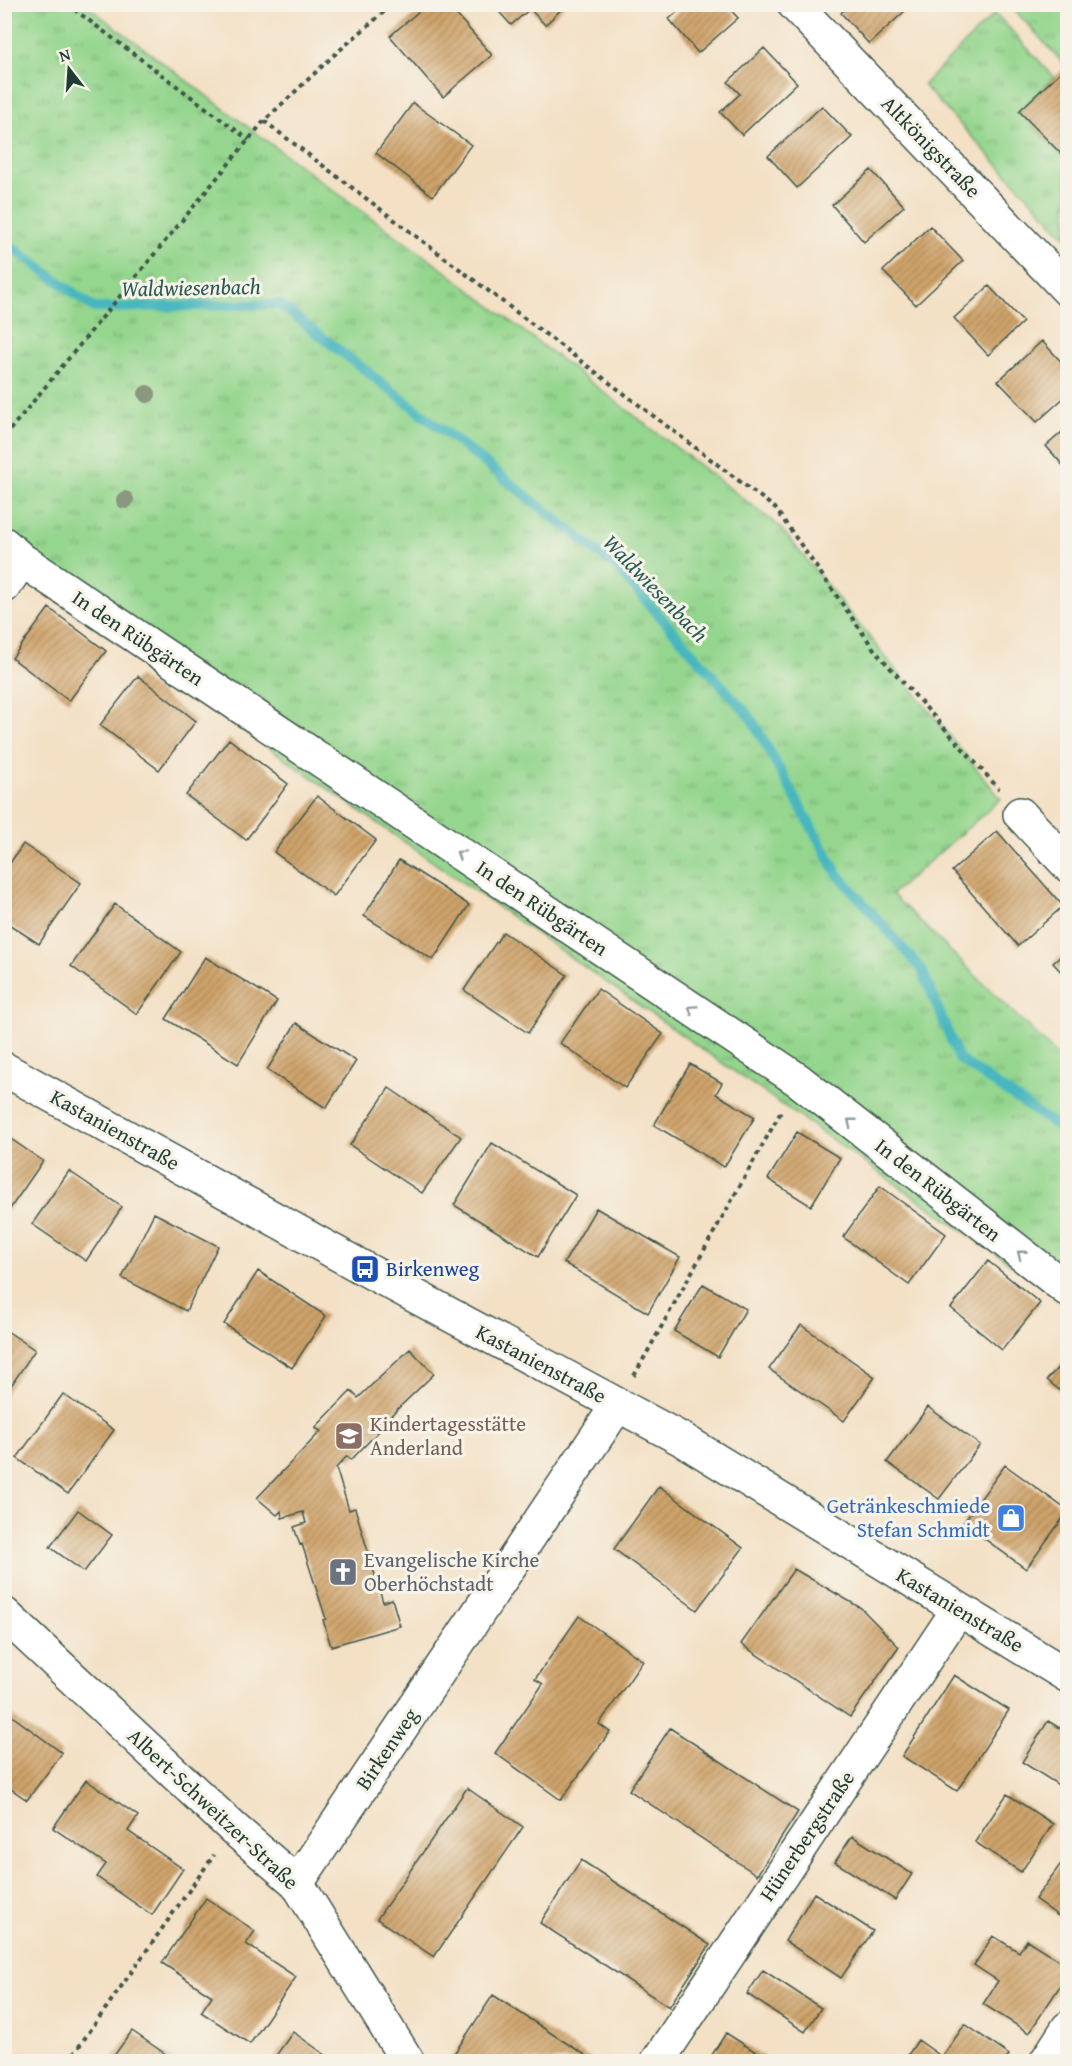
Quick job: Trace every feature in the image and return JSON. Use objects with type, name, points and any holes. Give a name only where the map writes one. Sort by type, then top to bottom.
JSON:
[{"type":"street","name":"Altkönigstraße","points":[[794,4],[1068,290]]},
{"type":"street","name":"In den Rübgärten","points":[[10,563],[798,1080],[1068,1290]]},
{"type":"street","points":[[1020,814],[1068,865]]},
{"type":"street","name":"Kastanienstraße","points":[[4,1069],[617,1406],[685,1441],[1068,1676]]},
{"type":"street","name":"Birkenweg","points":[[297,1883],[617,1406]]},
{"type":"street","name":"Hünerbergstraße","points":[[657,2061],[958,1610]]},
{"type":"street","name":"Albert-Schweitzer-Straße","points":[[4,1614],[233,1828],[297,1883],[408,2061]]},
{"type":"street","points":[[1046,2061],[1068,2028]]},
{"type":"path","points":[[67,4],[249,140]]},
{"type":"path","points":[[4,437],[264,121],[393,4]]},
{"type":"path","points":[[264,121],[775,508],[876,652],[1020,814]]},
{"type":"path","points":[[617,1406],[798,1080]]},
{"type":"path","points":[[68,2061],[233,1828]]},
{"type":"green space","points":[[5,5],[86,5],[296,163],[445,271],[779,526],[1001,799],[892,894],[1067,1065],[1067,1303],[5,564]]},
{"type":"green space","points":[[1010,5],[1067,5],[1068,65],[1066,66]]},
{"type":"green space","points":[[995,13],[1054,77],[1019,111],[1067,161],[1067,238],[923,85]]},
{"type":"building","points":[[492,4],[567,4],[545,25],[530,9],[511,25]]},
{"type":"building","points":[[850,4],[901,4],[906,10],[869,44],[841,13]]},
{"type":"building","points":[[426,5],[448,5],[492,55],[443,97],[390,36]]},
{"type":"building","points":[[686,5],[726,5],[738,18],[698,53],[669,19]]},
{"type":"building","points":[[764,48],[797,83],[742,135],[720,112],[740,94],[728,82]]},
{"type":"building","points":[[1068,65],[1068,161],[1019,111]]},
{"type":"building","points":[[413,103],[471,145],[433,196],[376,153]]},
{"type":"building","points":[[822,106],[852,137],[797,188],[768,156]]},
{"type":"building","points":[[871,170],[904,206],[864,242],[832,205]]},
{"type":"building","points":[[930,226],[963,261],[916,305],[883,271]]},
{"type":"building","points":[[989,286],[1023,322],[988,355],[954,318]]},
{"type":"building","points":[[1042,341],[1068,369],[1068,394],[1037,422],[998,381]]},
{"type":"building","points":[[1068,427],[1068,471],[1046,446]]},
{"type":"building","points":[[49,608],[106,651],[69,701],[12,658]]},
{"type":"building","points":[[138,676],[196,721],[159,770],[100,725]]},
{"type":"building","points":[[229,739],[288,784],[246,840],[186,795]]},
{"type":"building","points":[[317,796],[376,840],[334,896],[274,852]]},
{"type":"building","points":[[997,831],[1063,906],[1018,946],[952,871]]},
{"type":"building","points":[[23,844],[81,883],[39,944],[4,921],[4,872]]},
{"type":"building","points":[[399,860],[469,905],[433,960],[364,916]]},
{"type":"building","points":[[115,904],[181,952],[137,1014],[71,966]]},
{"type":"building","points":[[503,932],[567,975],[528,1033],[464,990]]},
{"type":"building","points":[[1068,950],[1068,979],[1053,963]]},
{"type":"building","points":[[205,957],[277,1001],[238,1064],[166,1019]]},
{"type":"building","points":[[598,989],[663,1034],[625,1088],[560,1043]]},
{"type":"building","points":[[296,1023],[356,1061],[326,1108],[267,1070]]},
{"type":"building","points":[[690,1064],[722,1083],[716,1094],[755,1117],[724,1167],[654,1125]]},
{"type":"building","points":[[389,1088],[461,1137],[422,1193],[350,1145]]},
{"type":"building","points":[[797,1132],[840,1158],[811,1206],[768,1179]]},
{"type":"building","points":[[5,1135],[43,1161],[5,1216]]},
{"type":"building","points":[[492,1143],[576,1195],[538,1257],[454,1205]]},
{"type":"building","points":[[69,1171],[122,1207],[86,1261],[32,1224]]},
{"type":"building","points":[[880,1186],[946,1234],[909,1285],[843,1237]]},
{"type":"building","points":[[596,1208],[680,1257],[648,1313],[564,1263]]},
{"type":"building","points":[[154,1213],[218,1246],[186,1311],[122,1278]]},
{"type":"building","points":[[988,1261],[1040,1303],[1002,1350],[951,1308]]},
{"type":"building","points":[[258,1271],[326,1316],[292,1368],[224,1324]]},
{"type":"building","points":[[703,1284],[746,1309],[718,1357],[674,1331]]},
{"type":"building","points":[[801,1325],[875,1377],[844,1421],[769,1369]]},
{"type":"building","points":[[4,1329],[35,1350],[4,1396]]},
{"type":"building","points":[[410,1349],[434,1374],[385,1421],[383,1427],[351,1460],[347,1456],[336,1468],[349,1510],[355,1508],[383,1602],[392,1599],[400,1626],[331,1646],[323,1620],[326,1619],[302,1544],[300,1545],[294,1527],[306,1523],[303,1512],[282,1518],[281,1511],[277,1515],[257,1498],[321,1431],[315,1428],[351,1391],[358,1398]]},
{"type":"building","points":[[1068,1356],[1068,1397],[1047,1380]]},
{"type":"building","points":[[63,1394],[114,1430],[68,1494],[17,1458]]},
{"type":"building","points":[[928,1407],[980,1445],[939,1499],[887,1462]]},
{"type":"building","points":[[1005,1465],[1068,1511],[1026,1569],[963,1523]]},
{"type":"building","points":[[659,1486],[743,1548],[697,1610],[614,1549]]},
{"type":"building","points":[[78,1510],[112,1535],[84,1572],[50,1547]]},
{"type":"building","points":[[794,1569],[861,1608],[899,1647],[850,1717],[741,1644]]},
{"type":"building","points":[[579,1616],[643,1661],[599,1724],[610,1732],[561,1800],[495,1753],[543,1684],[535,1679]]},
{"type":"building","points":[[954,1675],[1009,1710],[957,1791],[902,1756]]},
{"type":"building","points":[[4,1710],[62,1753],[27,1800],[4,1784]]},
{"type":"building","points":[[1048,1721],[1068,1733],[1068,1791],[1022,1762]]},
{"type":"building","points":[[670,1728],[798,1812],[757,1875],[629,1790]]},
{"type":"building","points":[[86,1780],[138,1816],[128,1831],[183,1869],[152,1915],[97,1877],[106,1864],[53,1828]]},
{"type":"building","points":[[467,1788],[523,1827],[434,1957],[377,1919]]},
{"type":"building","points":[[1007,1794],[1053,1824],[1021,1872],[975,1842]]},
{"type":"building","points":[[852,1836],[912,1874],[895,1900],[835,1862]]},
{"type":"building","points":[[1068,1854],[1068,1923],[1035,1899]]},
{"type":"building","points":[[581,1860],[710,1945],[669,2007],[540,1923]]},
{"type":"building","points":[[814,1893],[873,1931],[841,1978],[785,1941]]},
{"type":"building","points":[[206,1898],[255,1931],[246,1944],[296,1977],[250,2044],[201,2012],[212,1996],[162,1963]]},
{"type":"building","points":[[993,1936],[1019,1952],[1027,1940],[1068,1966],[1068,1974],[1029,2033],[983,2004],[998,1981],[974,1965]]},
{"type":"building","points":[[763,1970],[821,2008],[805,2032],[747,1994]]},
{"type":"building","points":[[493,1995],[595,2061],[459,2061],[452,2057]]},
{"type":"building","points":[[965,2024],[1009,2055],[1005,2061],[904,2061],[918,2040],[942,2057]]},
{"type":"building","points":[[132,2031],[167,2055],[175,2061],[110,2061]]},
{"type":"building","points":[[293,2032],[334,2061],[272,2061]]},
{"type":"building","points":[[726,2033],[770,2061],[708,2061]]},
{"type":"waterway","name":"Waldwiesenbach","points":[[4,241],[94,308],[279,304],[614,565],[751,718],[837,873],[922,970],[959,1059],[1068,1135]]},
{"type":"place","name":"Birkenweg","points":[[365,1269]]},
{"type":"place","name":"Kindertagesstätte Anderland","points":[[349,1436]]},
{"type":"place","name":"Getränkeschmiede Stefan Schmidt","points":[[1011,1518]]},
{"type":"place","name":"Evangelische Kirche Oberhöchstadt","points":[[343,1572]]}]
